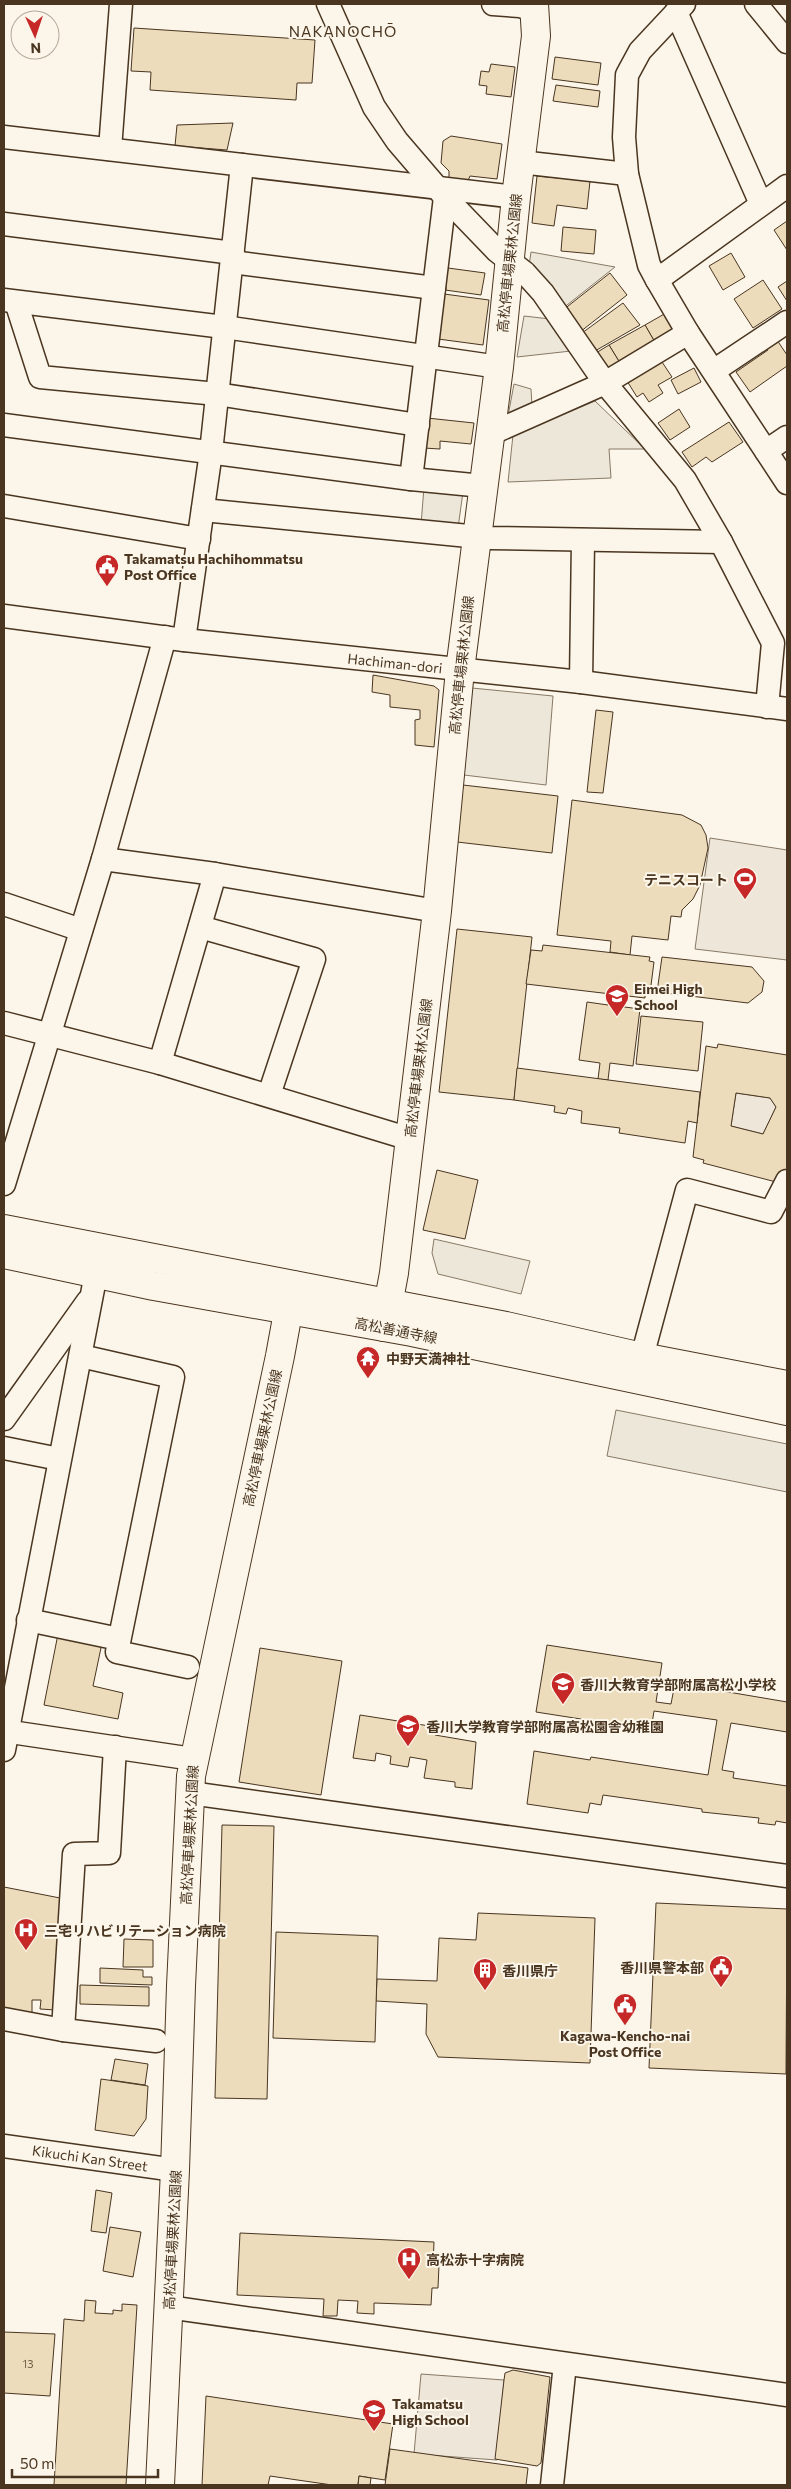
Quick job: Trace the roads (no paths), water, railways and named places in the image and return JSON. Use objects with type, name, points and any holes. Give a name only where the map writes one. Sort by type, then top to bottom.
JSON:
[{"type":"main road","name":"高松停車場栗林公園線","points":[[387,1315],[437,911],[460,670],[482,486],[499,366],[516,197],[536,36],[535,7]]},
{"type":"main road","name":"高松善通寺線","points":[[4,1229],[96,1273],[293,1285],[387,1315],[787,1411]]},
{"type":"main road","name":"高松善通寺線","points":[[4,1254],[288,1311],[387,1315],[642,1357],[787,1385]]},
{"type":"main road","name":"高松停車場栗林公園線","points":[[160,2485],[176,2170],[190,1793],[193,1759],[293,1285]]},
{"type":"street","points":[[110,150],[121,4]]},
{"type":"street","points":[[328,4],[374,107],[397,140],[440,192],[510,262],[525,273],[543,293],[605,383],[685,480],[780,639],[777,708]]},
{"type":"street","points":[[493,4],[535,7]]},
{"type":"street","points":[[756,4],[787,42]]},
{"type":"street","points":[[761,204],[680,8],[640,51],[627,75],[624,137],[628,174],[649,265],[688,333],[715,370],[787,483]]},
{"type":"street","points":[[4,137],[242,165],[440,192],[516,197]]},
{"type":"street","points":[[520,162],[628,174]]},
{"type":"street","points":[[4,1184],[103,859],[175,638],[199,539],[211,452],[242,165]]},
{"type":"street","points":[[657,280],[787,186]]},
{"type":"street","points":[[411,479],[434,288],[440,192]]},
{"type":"street","points":[[4,224],[434,288]]},
{"type":"street","points":[[418,425],[217,394],[40,377],[10,301],[224,327],[499,366]]},
{"type":"street","points":[[715,370],[787,322]]},
{"type":"street","points":[[490,434],[605,383],[688,333]]},
{"type":"street","points":[[4,425],[411,479],[482,486]]},
{"type":"street","points":[[766,451],[787,437]]},
{"type":"street","points":[[4,506],[199,539]]},
{"type":"street","points":[[203,510],[476,536],[722,542]]},
{"type":"street","points":[[581,682],[583,540]]},
{"type":"street","name":"Hachiman-dori","points":[[4,616],[175,638],[581,682],[777,708]]},
{"type":"street","points":[[103,859],[215,874],[437,911]]},
{"type":"street","points":[[160,1063],[215,874]]},
{"type":"street","points":[[4,904],[81,930]]},
{"type":"street","points":[[200,927],[314,960],[268,1095]]},
{"type":"street","points":[[4,1023],[160,1063],[410,1139]]},
{"type":"street","points":[[642,1357],[687,1190],[779,1214],[787,1181]]},
{"type":"street","points":[[96,1273],[28,1620],[12,1655],[5,1738],[115,1747],[193,1759]]},
{"type":"street","points":[[4,1419],[96,1273]]},
{"type":"street","points":[[81,1356],[173,1377],[117,1652],[188,1668]]},
{"type":"street","points":[[4,1448],[59,1459]]},
{"type":"street","points":[[28,1620],[119,1639]]},
{"type":"street","points":[[63,2030],[74,1854],[109,1853],[115,1747]]},
{"type":"street","points":[[190,1793],[787,1876]]},
{"type":"street","points":[[4,2019],[63,2030],[156,2041]]},
{"type":"street","name":"Kikuchi Kan Street","points":[[4,2146],[176,2170]]},
{"type":"street","points":[[168,2307],[787,2395]]},
{"type":"street","points":[[552,2485],[565,2364]]},
{"type":"place","name":"Takamatsu Hachihommatsu Post Office","points":[[107,587]]},
{"type":"place","name":"テニスコート","points":[[745,900]]},
{"type":"place","name":"Eimei High School","points":[[617,1017]]},
{"type":"place","name":"中野天満神社","points":[[368,1379]]},
{"type":"place","name":"香川大教育学部附属高松小学校","points":[[563,1705]]},
{"type":"place","name":"香川大学教育学部附属高松園舎幼稚園","points":[[408,1747]]},
{"type":"place","name":"三宅リハビリテーション病院","points":[[26,1951]]},
{"type":"place","name":"香川県警本部","points":[[721,1988]]},
{"type":"place","name":"香川県庁","points":[[485,1991]]},
{"type":"place","name":"Kagawa-Kencho-nai Post Office","points":[[625,2026]]},
{"type":"place","name":"高松赤十字病院","points":[[409,2280]]},
{"type":"place","name":"Takamatsu High School","points":[[374,2432]]},
{"type":"district","name":"NAKANOCHŌ","points":[[343,31]]}]
